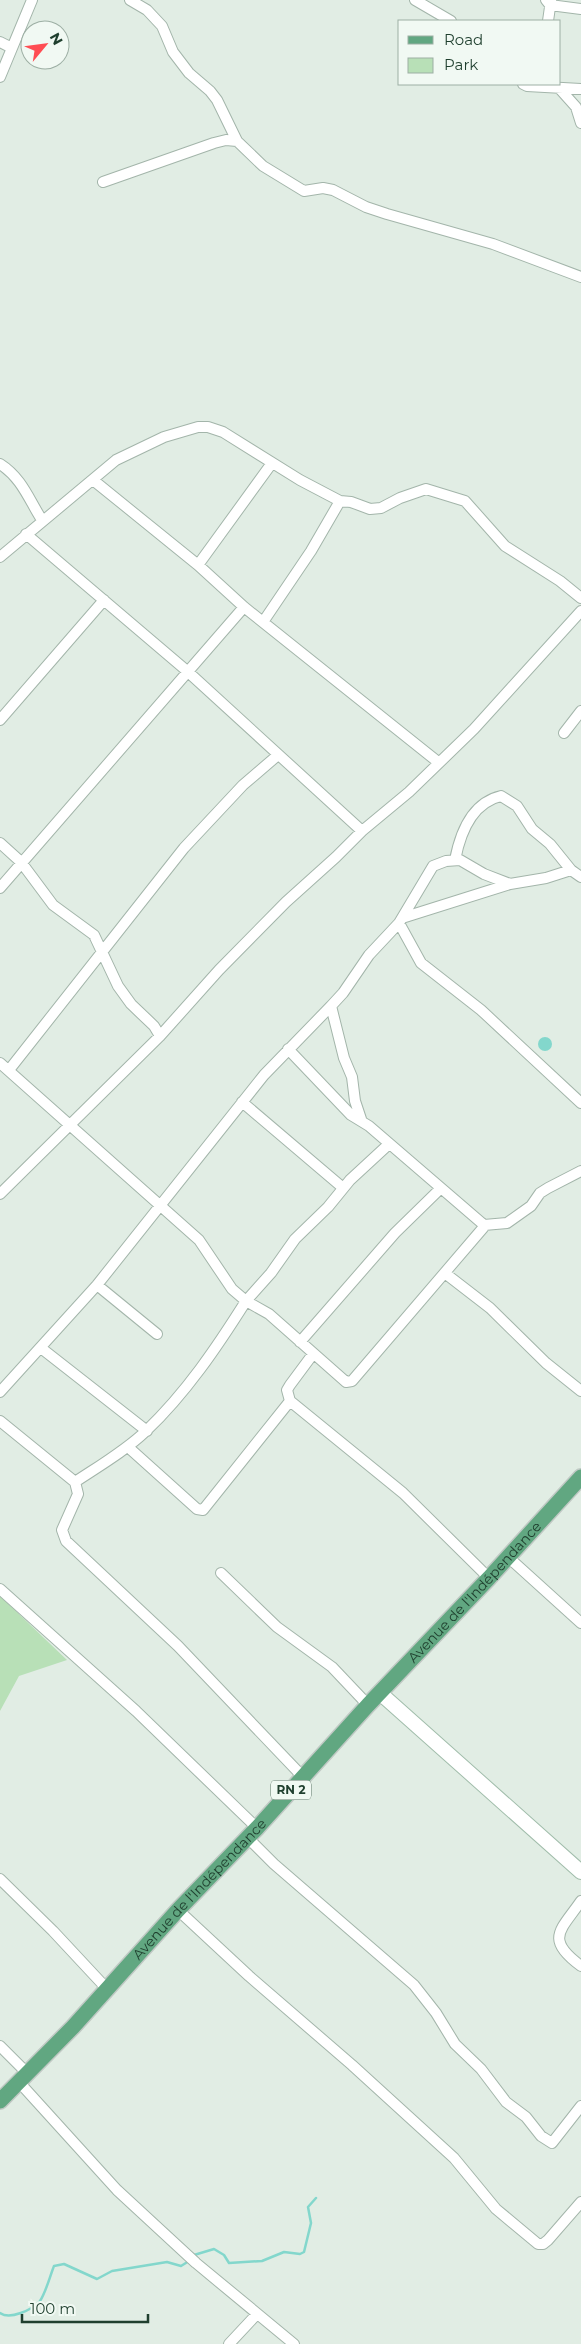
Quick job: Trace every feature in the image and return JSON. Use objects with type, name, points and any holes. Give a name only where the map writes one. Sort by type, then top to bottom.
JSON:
[{"type":"main road","name":"Avenue de l'Indépendance","points":[[0,2101],[108,1990],[178,1910],[253,1833],[368,1705],[489,1578],[581,1477]]},
{"type":"street","points":[[0,77],[32,0]]},
{"type":"street","points":[[130,0],[147,10],[162,26],[173,52],[189,73],[210,91],[217,100],[237,141],[263,166],[304,191],[322,188],[333,190],[366,207],[493,244],[581,277]]},
{"type":"street","points":[[416,0],[448,20]]},
{"type":"street","points":[[548,20],[549,2],[581,9]]},
{"type":"street","points":[[0,42],[12,48]]},
{"type":"street","points":[[538,85],[581,89]]},
{"type":"street","points":[[552,86],[576,107],[581,123]]},
{"type":"street","points":[[103,182],[214,143],[226,140],[237,141]]},
{"type":"street","points":[[0,557],[116,460],[144,445],[198,427],[208,426],[223,432],[272,463],[340,501],[351,502],[370,509],[381,508],[426,488],[465,501],[505,546],[560,581],[581,598]]},
{"type":"street","points":[[198,566],[272,463]]},
{"type":"street","points":[[0,464],[11,471],[22,484],[42,520]]},
{"type":"street","points":[[92,480],[198,566],[244,607],[438,762]]},
{"type":"street","points":[[264,622],[311,551],[340,501]]},
{"type":"street","points":[[26,534],[187,672],[362,830]]},
{"type":"street","points":[[0,720],[104,600]]},
{"type":"street","points":[[0,888],[244,607]]},
{"type":"street","points":[[0,1194],[160,1036],[219,970],[286,902],[336,857],[362,830],[409,792],[474,729],[581,612]]},
{"type":"street","points":[[564,733],[581,711]]},
{"type":"street","points":[[9,1070],[184,848],[243,785],[278,755]]},
{"type":"street","points":[[455,860],[465,824],[480,807],[493,798],[500,796],[516,806],[532,829],[556,851],[571,870],[581,876]]},
{"type":"street","points":[[0,843],[21,862],[53,905],[94,936],[118,986],[131,1004],[154,1026],[160,1036]]},
{"type":"street","points":[[0,1392],[97,1285],[242,1102],[288,1049],[343,992],[369,956],[401,921],[433,866],[460,860],[484,874],[510,884]]},
{"type":"street","points":[[401,921],[510,884],[546,878],[571,870]]},
{"type":"street","points":[[411,904],[424,912]]},
{"type":"street","points":[[401,921],[421,963],[481,1010],[581,1103]]},
{"type":"street","points":[[331,1006],[344,1058],[352,1077],[355,1101],[361,1119]]},
{"type":"street","points":[[288,1049],[351,1115],[361,1119],[389,1144],[397,1148],[440,1189],[484,1225],[507,1223],[531,1206],[540,1193],[581,1171]]},
{"type":"street","points":[[0,1062],[114,1166],[170,1212],[199,1240],[232,1289],[246,1301],[269,1314],[346,1382],[352,1382],[446,1274],[484,1228],[484,1225]]},
{"type":"street","points":[[242,1102],[342,1188]]},
{"type":"street","points":[[75,1482],[128,1447],[147,1430],[202,1369],[246,1301],[271,1273],[295,1239],[328,1206],[342,1188],[389,1144]]},
{"type":"street","points":[[300,1342],[395,1233],[440,1189]]},
{"type":"street","points":[[446,1274],[490,1308],[546,1363],[581,1391]]},
{"type":"street","points":[[97,1285],[157,1334]]},
{"type":"street","points":[[41,1348],[147,1430]]},
{"type":"street","points":[[313,1354],[287,1390],[290,1401],[402,1493],[489,1578]]},
{"type":"street","points":[[128,1447],[196,1509],[202,1510],[290,1401]]},
{"type":"street","points":[[0,1421],[75,1482],[78,1494],[62,1530],[66,1541],[178,1646],[303,1777]]},
{"type":"street","points":[[508,1557],[581,1623]]},
{"type":"street","points":[[221,1573],[277,1627],[332,1667],[368,1705]]},
{"type":"street","points":[[0,1589],[136,1711],[253,1833],[274,1864],[414,1985],[436,2013],[455,2044],[482,2069],[506,2102],[526,2117],[541,2136],[552,2143],[581,2106]]},
{"type":"street","points":[[380,1693],[581,1872]]},
{"type":"street","points":[[0,1879],[53,1931],[108,1990]]},
{"type":"street","points":[[581,1901],[560,1928],[559,1940],[567,1956],[581,1966]]},
{"type":"street","points":[[178,1910],[249,1976],[352,2065],[454,2158],[496,2209],[538,2244],[543,2244],[548,2240],[581,2202]]},
{"type":"street","points":[[0,2046],[23,2077],[117,2190],[196,2263],[294,2344]]},
{"type":"street","points":[[229,2344],[257,2314]]},
{"type":"green space","points":[[0,1596],[67,1660],[19,1676],[0,1711]]},
{"type":"water","points":[[542,1037],[548,1037],[552,1044],[548,1051],[542,1051],[538,1047],[538,1041]]},
{"type":"waterway","points":[[194,2255],[214,2249],[224,2255],[229,2263],[262,2261],[284,2252],[300,2254],[304,2252],[311,2223],[308,2207],[316,2198]]},
{"type":"waterway","points":[[0,2313],[15,2315],[26,2311],[40,2301],[54,2266],[64,2264],[97,2279],[112,2271],[167,2262],[181,2266],[189,2261]]}]
